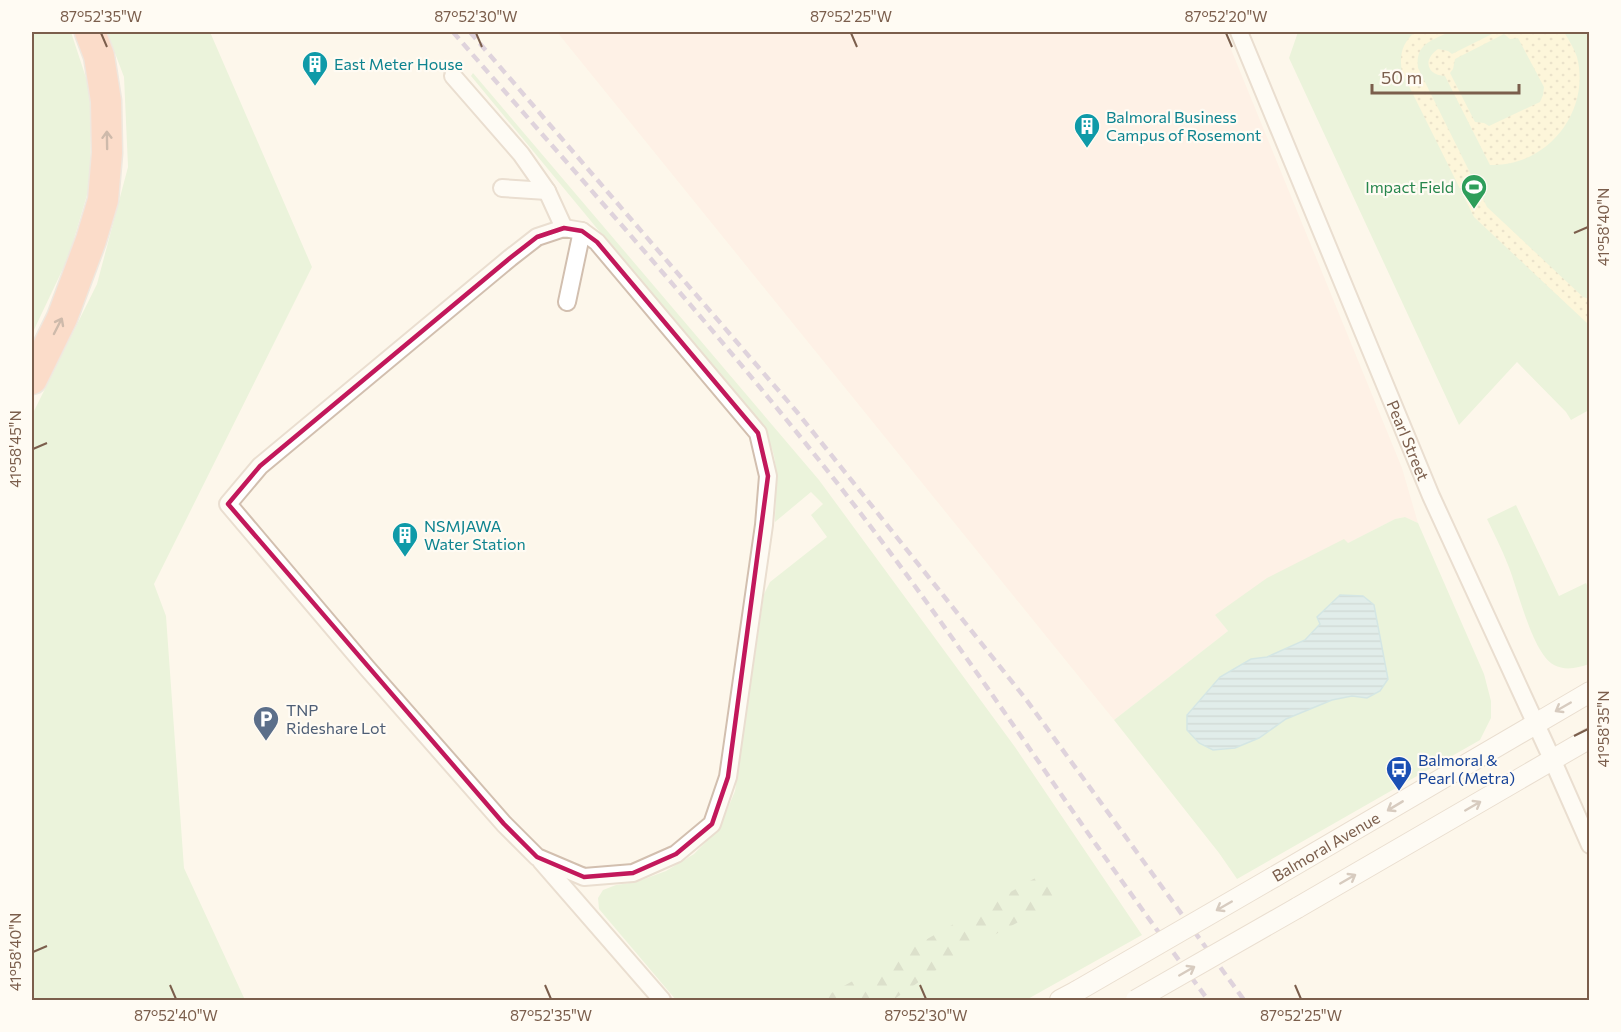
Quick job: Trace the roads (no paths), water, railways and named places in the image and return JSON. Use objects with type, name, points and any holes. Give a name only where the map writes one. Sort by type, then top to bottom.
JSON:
[{"type":"highway","points":[[32,379],[62,318],[103,200],[107,153],[106,100],[99,56],[90,32]]},
{"type":"street","name":"Pearl Street","points":[[1239,32],[1431,496],[1590,845]]},
{"type":"street","points":[[453,76],[521,154],[547,191],[564,228]]},
{"type":"street","points":[[502,188],[547,191]]},
{"type":"street","points":[[537,857],[584,877],[633,873],[676,854],[712,824],[728,777],[765,515],[768,476],[758,433],[597,242],[582,231],[564,228],[537,237],[510,258],[260,466],[228,504],[367,668],[662,1000]]},
{"type":"street","points":[[567,302],[582,231]]},
{"type":"street","name":"Balmoral Avenue","points":[[1069,996],[1590,692]]},
{"type":"street","points":[[1136,1000],[1590,738]]},
{"type":"water","points":[[1340,595],[1363,596],[1374,605],[1388,679],[1380,691],[1367,698],[1352,696],[1332,700],[1286,719],[1259,738],[1235,748],[1213,750],[1199,743],[1187,730],[1187,715],[1220,677],[1251,659],[1267,657],[1305,640],[1320,624],[1317,617]]},
{"type":"railway","points":[[453,32],[698,314],[841,488],[950,634],[1111,866],[1208,1000]]},
{"type":"railway","points":[[470,32],[797,412],[1025,698],[1244,1000]]},
{"type":"place","name":"East Meter House","points":[[315,87]]},
{"type":"place","name":"Balmoral Business Campus of Rosemont","points":[[1087,149]]},
{"type":"place","name":"Impact Field","points":[[1474,210]]},
{"type":"place","name":"NSMJAWA Water Station","points":[[405,558]]},
{"type":"place","name":"TNP Rideshare Lot","points":[[266,742]]},
{"type":"place","name":"Balmoral & Pearl (Metra)","points":[[1399,792]]}]
